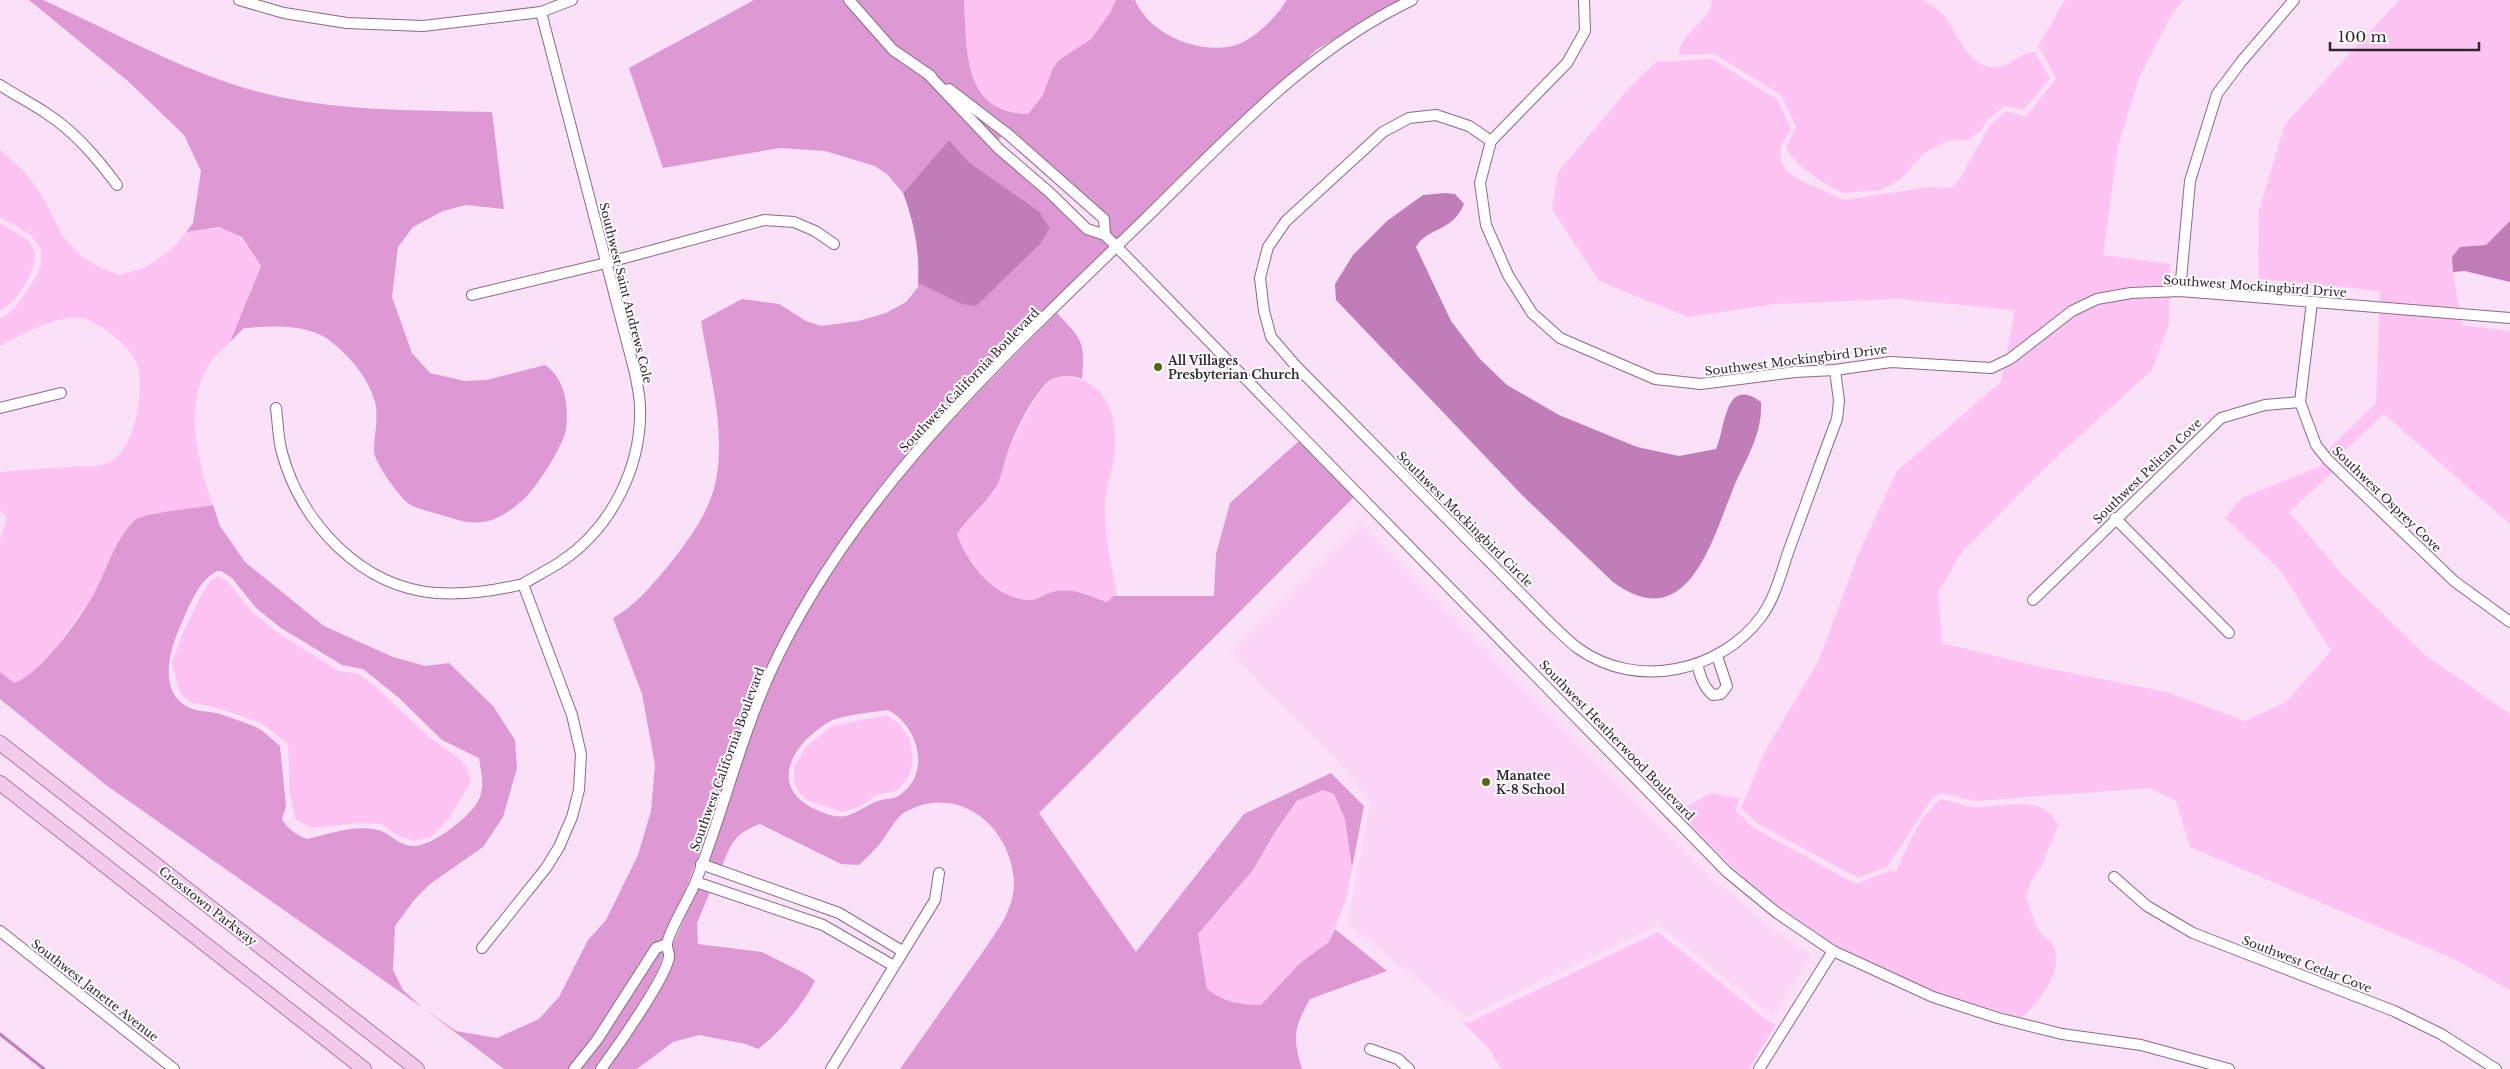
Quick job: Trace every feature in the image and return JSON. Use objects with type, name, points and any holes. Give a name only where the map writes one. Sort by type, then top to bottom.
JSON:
[{"type":"main road","name":"Crosstown Parkway","points":[[0,743],[417,1069]]},
{"type":"main road","points":[[0,783],[364,1069]]},
{"type":"street","points":[[238,0],[284,14],[338,21],[423,26],[541,12],[572,0]]},
{"type":"street","name":"Southwest Heatherwood Boulevard","points":[[849,0],[893,50],[928,73],[1022,146],[1104,219],[1105,235]]},
{"type":"street","name":"Southwest California Boulevard","points":[[601,1069],[656,985],[669,957],[667,944],[696,882],[770,673],[804,608],[847,540],[886,488],[936,429],[1117,246],[1276,92],[1344,38],[1412,0]]},
{"type":"street","name":"Southwest Mockingbird Drive","points":[[1584,0],[1585,31],[1568,63],[1491,141],[1480,183],[1486,225],[1508,275],[1532,313],[1560,338],[1655,379],[1702,384],[1891,362],[1991,368],[2010,359],[2072,311],[2097,299],[2131,293],[2180,291],[2510,318]]},
{"type":"street","points":[[2180,291],[2190,181],[2218,94],[2241,62],[2294,0]]},
{"type":"street","name":"Southwest Saint Andrews Cole","points":[[276,408],[281,452],[291,480],[306,511],[322,532],[351,558],[373,572],[404,586],[434,593],[492,591],[523,584],[563,560],[594,532],[619,497],[633,466],[638,441],[640,407],[635,373],[541,12]]},
{"type":"street","name":"Southwest Heatherwood Boulevard","points":[[928,73],[1011,160],[1048,190],[1087,229],[1105,235],[1117,246],[1728,872],[1777,913],[1833,951],[1933,997],[1998,1018],[2062,1034],[2141,1045],[2229,1069]]},
{"type":"street","points":[[0,85],[48,114],[73,135],[95,156],[117,185]]},
{"type":"street","name":"Southwest Mockingbird Circle","points":[[1491,141],[1469,126],[1436,115],[1409,118],[1383,132],[1286,221],[1268,247],[1260,278],[1264,311],[1271,337],[1295,365],[1551,624],[1580,650],[1610,665],[1642,673],[1675,670],[1717,656],[1747,632],[1762,615],[1776,586],[1837,419],[1839,401],[1835,370]]},
{"type":"street","points":[[1011,160],[1022,146]]},
{"type":"street","points":[[472,295],[775,219],[803,225],[834,244]]},
{"type":"street","name":"Southwest Osprey Cove","points":[[2312,302],[2300,402],[2316,445],[2328,460],[2454,581],[2510,622]]},
{"type":"street","points":[[0,408],[61,393]]},
{"type":"street","name":"Southwest Pelican Cove","points":[[2033,600],[2115,518],[2221,418],[2264,406],[2300,402]]},
{"type":"street","points":[[2115,518],[2229,632]]},
{"type":"street","points":[[482,948],[546,868],[559,847],[572,817],[579,790],[581,754],[572,715],[523,584]]},
{"type":"street","points":[[1697,664],[1701,679],[1709,692],[1712,695],[1721,694],[1727,686],[1717,656]]},
{"type":"street","points":[[701,864],[839,913],[902,951]]},
{"type":"street","points":[[831,1069],[935,900],[939,873]]},
{"type":"street","name":"Southwest Cedar Cove","points":[[2114,877],[2147,906],[2193,933],[2394,1011],[2441,1034],[2496,1069]]},
{"type":"street","points":[[696,882],[823,924],[894,966]]},
{"type":"street","name":"Southwest Janette Avenue","points":[[0,931],[174,1069]]},
{"type":"street","name":"Southwest California Boulevard","points":[[574,1069],[597,1040],[656,948],[667,944]]},
{"type":"street","points":[[1759,1069],[1833,951]]},
{"type":"street","points":[[1370,1048],[1398,1059],[1409,1069]]},
{"type":"shaded area","points":[[29,0],[43,0],[176,63],[204,74],[231,84],[287,99],[374,109],[492,112],[504,209],[466,205],[443,211],[413,227],[398,247],[392,297],[412,353],[430,373],[465,381],[486,380],[545,365],[557,377],[566,402],[566,429],[549,465],[526,497],[499,517],[481,522],[460,521],[409,504],[394,487],[378,463],[374,451],[375,402],[364,377],[341,350],[314,332],[291,327],[244,328],[230,342],[261,266],[242,237],[219,227],[186,232],[193,223],[201,171],[184,135],[129,82]]},
{"type":"shaded area","points":[[754,0],[964,0],[968,57],[972,75],[980,90],[991,103],[1006,111],[1028,114],[1043,95],[1053,68],[1059,60],[1091,39],[1110,13],[1116,0],[1135,0],[1151,22],[1161,31],[1174,38],[1187,43],[1215,48],[1236,45],[1253,36],[1276,15],[1287,0],[1400,0],[1316,50],[1273,88],[1117,239],[1029,154],[1004,133],[997,142],[1109,247],[1002,354],[902,462],[857,520],[815,581],[778,646],[747,717],[694,868],[668,933],[663,940],[651,945],[593,1037],[568,1069],[504,1069],[423,1008],[456,1031],[497,1038],[539,1019],[559,997],[588,940],[606,920],[638,855],[651,811],[655,765],[642,694],[613,618],[636,601],[668,566],[697,526],[713,492],[719,460],[718,420],[701,321],[742,299],[779,304],[806,321],[821,326],[858,321],[886,313],[906,302],[918,287],[918,283],[948,297],[1050,228],[1039,211],[970,163],[949,140],[903,193],[888,175],[875,166],[825,151],[780,148],[663,168],[629,68]]},
{"type":"shaded area","points":[[964,0],[1116,0],[1110,13],[1091,39],[1059,60],[1053,68],[1043,95],[1028,114],[1006,111],[991,103],[980,91],[972,75],[968,58]]},
{"type":"shaded area","points":[[1712,0],[1924,0],[1940,11],[1963,46],[1977,62],[1986,66],[1997,67],[2030,52],[2035,52],[2050,78],[2024,110],[2004,106],[1987,121],[1980,132],[1967,140],[1948,141],[1935,147],[1922,155],[1903,177],[1882,190],[1843,193],[1820,181],[1797,163],[1786,148],[1796,127],[1781,95],[1714,54],[1679,55],[1684,39],[1706,15]]},
{"type":"shaded area","points":[[2065,0],[2184,0],[2173,12],[2139,78],[2118,146],[2103,255],[2170,264],[2169,324],[2152,370],[2049,464],[1961,553],[1938,593],[1942,643],[2032,665],[2167,692],[2245,721],[2286,702],[2331,651],[2281,571],[2225,518],[2242,498],[2321,466],[2332,446],[2376,403],[2380,291],[2258,279],[2259,211],[2285,124],[2399,0],[2510,0],[2510,282],[2465,271],[2453,272],[2462,325],[2510,331],[2510,524],[2384,414],[2338,457],[2331,474],[2289,512],[2341,573],[2425,655],[2510,714],[2510,990],[2454,959],[2190,847],[2176,801],[2150,788],[1975,801],[1941,793],[1931,800],[1887,867],[1858,878],[1758,824],[1741,808],[1765,751],[1818,662],[1860,550],[1897,471],[2001,382],[2015,310],[1898,299],[1775,304],[1688,317],[1599,281],[1552,209],[1558,172],[1631,86],[1656,62],[1712,59],[1777,99],[1791,128],[1780,149],[1781,161],[1787,171],[1796,178],[1844,200],[1930,187],[1951,188],[1960,178],[1990,125],[2006,111],[2026,117],[2056,78],[2038,46]]},
{"type":"shaded area","points":[[949,140],[970,163],[1039,211],[1050,228],[1039,245],[976,306],[962,304],[918,283],[915,237],[903,193]]},
{"type":"shaded area","points":[[0,150],[24,171],[41,194],[64,238],[82,257],[103,269],[121,275],[146,267],[172,249],[186,232],[214,228],[232,231],[239,236],[261,266],[235,332],[228,344],[212,360],[203,376],[197,394],[195,432],[202,470],[213,505],[156,514],[112,554],[92,597],[53,652],[25,680],[14,683],[0,672],[0,541],[7,517],[0,511],[0,472],[96,466],[112,461],[120,454],[133,429],[137,413],[140,382],[135,359],[126,347],[112,334],[89,320],[82,318],[62,319],[51,322],[0,346],[0,319],[10,312],[28,290],[41,265],[41,250],[31,235],[0,217]]},
{"type":"shaded area","points":[[1455,194],[1464,204],[1453,220],[1426,236],[1416,247],[1451,321],[1480,359],[1507,385],[1559,415],[1637,447],[1679,456],[1716,449],[1728,407],[1733,399],[1740,395],[1749,395],[1761,402],[1761,414],[1756,436],[1716,533],[1693,576],[1678,590],[1660,598],[1639,596],[1613,582],[1522,495],[1336,300],[1335,284],[1353,255],[1387,221],[1423,195]]},
{"type":"shaded area","points":[[2510,221],[2510,282],[2465,271],[2453,272],[2452,257],[2460,247],[2486,245]]},
{"type":"shaded area","points":[[0,223],[27,239],[36,252],[32,269],[25,285],[14,300],[0,311]]},
{"type":"shaded area","points":[[1057,313],[1080,342],[1083,366],[1082,379],[1072,376],[1055,378],[1045,384],[1039,392],[1025,413],[1014,436],[996,486],[990,496],[957,534],[968,557],[984,578],[1006,594],[1030,600],[1052,592],[1066,590],[1080,592],[1107,602],[1114,596],[1214,596],[1216,554],[1230,503],[1299,441],[1354,497],[1039,813],[1136,952],[1244,814],[1331,773],[1364,806],[1352,868],[1345,819],[1334,794],[1323,790],[1297,801],[1275,832],[1253,870],[1198,934],[1207,989],[1226,1000],[1239,1003],[1261,1005],[1300,963],[1329,942],[1335,929],[1387,971],[1310,999],[1296,1032],[1297,1048],[1302,1069],[900,1069],[994,936],[1010,906],[1014,880],[1010,860],[1003,843],[992,827],[979,815],[963,807],[945,803],[926,804],[907,811],[895,822],[878,846],[859,865],[841,864],[760,824],[739,835],[728,851],[722,866],[708,861],[748,745],[775,676],[800,624],[830,575],[863,527],[898,482],[936,438]],"holes":[[[888,710],[907,727],[913,738],[918,762],[916,774],[910,785],[900,795],[878,801],[849,815],[836,816],[819,811],[803,802],[793,791],[789,779],[790,766],[795,754],[815,731],[841,717],[858,714]]]},
{"type":"shaded area","points":[[1064,376],[1090,384],[1099,391],[1111,412],[1114,424],[1115,451],[1106,496],[1105,515],[1108,549],[1117,594],[1108,602],[1073,591],[1052,592],[1030,600],[1006,594],[984,578],[968,557],[957,534],[967,519],[995,490],[1007,452],[1036,396],[1053,378]]},
{"type":"shaded area","points":[[213,505],[220,526],[245,562],[324,626],[393,657],[425,666],[449,663],[493,706],[515,740],[517,768],[503,817],[483,847],[430,884],[415,899],[395,926],[393,970],[403,990],[423,1008],[106,785],[0,699],[0,672],[14,683],[35,670],[58,646],[92,597],[122,537],[135,520],[140,517]],"holes":[[[217,571],[221,571],[232,578],[256,608],[281,628],[342,665],[363,669],[398,697],[442,740],[479,758],[482,781],[480,798],[466,816],[438,837],[420,845],[412,846],[402,843],[382,831],[369,828],[342,830],[307,839],[289,829],[282,819],[286,807],[280,746],[256,727],[220,714],[186,706],[172,690],[169,680],[172,647],[190,603],[204,582]]]},
{"type":"shaded area","name":"Manatee K-8 School","points":[[1361,523],[1709,875],[1779,933],[1805,950],[1809,955],[1809,962],[1773,1018],[1659,925],[1466,1018],[1347,924],[1370,802],[1339,763],[1230,652]]},
{"type":"shaded area","points":[[219,576],[228,582],[252,612],[278,633],[339,671],[359,674],[375,686],[429,737],[459,758],[467,768],[471,782],[449,818],[431,837],[414,841],[396,835],[382,824],[358,823],[312,828],[295,819],[290,795],[288,744],[261,723],[221,709],[190,702],[180,693],[172,664],[181,637],[202,593],[211,580]]},
{"type":"shaded area","points":[[887,715],[900,725],[910,739],[913,760],[909,776],[898,790],[875,796],[859,807],[842,812],[809,801],[799,793],[794,782],[794,767],[806,747],[832,726]]},
{"type":"shaded area","points":[[1323,790],[1334,794],[1345,819],[1352,868],[1346,900],[1329,942],[1300,963],[1261,1005],[1226,1000],[1207,989],[1198,934],[1253,870],[1275,832],[1298,801]]},
{"type":"shaded area","points":[[1711,793],[1739,798],[1736,811],[1754,828],[1856,884],[1891,870],[1896,872],[1920,823],[1941,799],[1972,807],[2022,804],[2033,805],[2043,809],[2051,815],[2058,825],[2043,863],[2031,881],[2026,897],[2033,919],[2054,947],[2055,967],[2048,986],[2022,1018],[1935,992],[1836,946],[1776,905],[1744,878],[1677,812]]},
{"type":"shaded area","points":[[698,888],[710,892],[697,923],[698,944],[762,952],[806,974],[815,981],[804,1000],[790,1018],[758,1049],[746,1044],[699,1035],[673,1042],[637,1069],[607,1069],[660,988],[674,959],[673,944]]},
{"type":"shaded area","points":[[1658,932],[1769,1022],[1776,1024],[1749,1069],[1501,1069],[1490,1050],[1462,1022],[1468,1023]]},
{"type":"shaded area","points":[[663,951],[661,961],[646,992],[611,1046],[594,1069],[581,1069],[601,1043],[659,952]]},
{"type":"waterway","points":[[0,1034],[44,1069]]},
{"type":"place","name":"All Villages Presbyterian Church","points":[[1158,367]]},
{"type":"place","name":"Manatee K-8 School","points":[[1486,782]]}]
